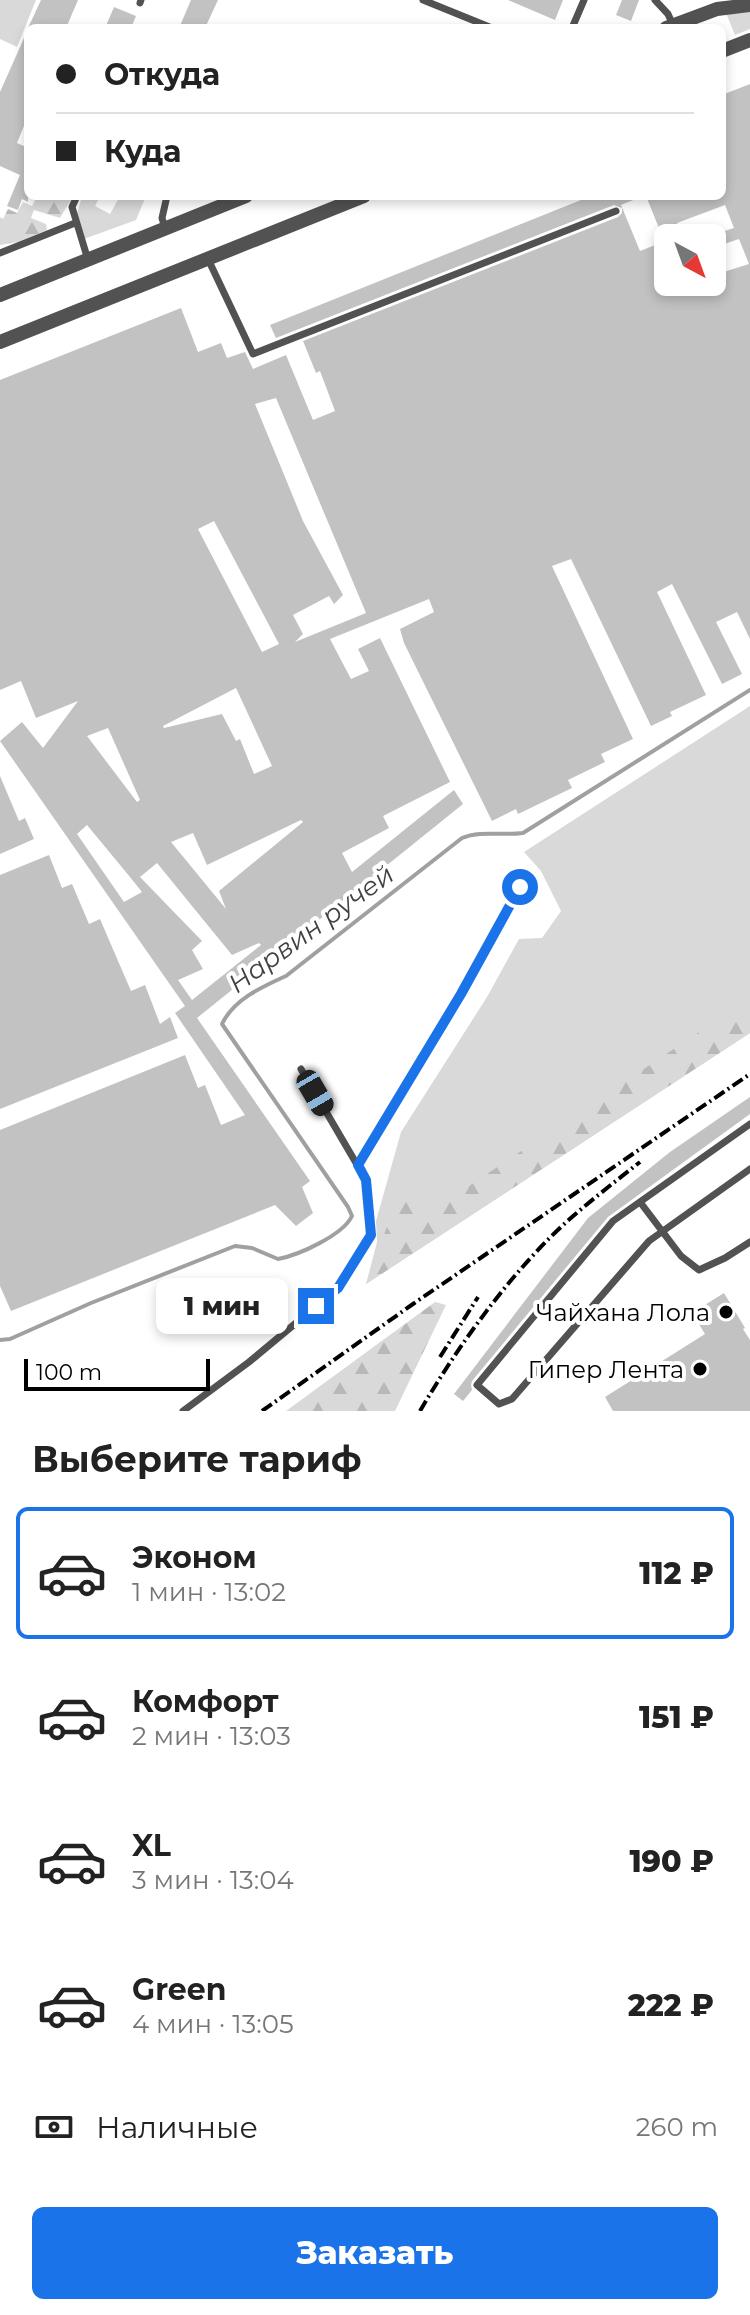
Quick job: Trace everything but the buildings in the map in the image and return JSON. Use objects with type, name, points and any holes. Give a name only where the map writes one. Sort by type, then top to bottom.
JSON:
[{"type":"street","points":[[677,24],[717,9],[745,4]]},
{"type":"street","points":[[726,49],[750,40]]},
{"type":"street","points":[[0,295],[236,200]]},
{"type":"street","points":[[0,342],[354,200]]},
{"type":"lane","points":[[423,0],[482,24]]},
{"type":"lane","points":[[574,24],[584,0]]},
{"type":"lane","points":[[655,0],[668,14],[669,24]]},
{"type":"lane","points":[[75,200],[72,207],[75,223],[88,260]]},
{"type":"lane","points":[[165,228],[162,218],[166,200]]},
{"type":"lane","points":[[208,259],[253,354],[616,211]]},
{"type":"lane","points":[[0,253],[75,223]]},
{"type":"lane","points":[[358,1165],[461,994],[520,887]]},
{"type":"lane","points":[[183,1411],[249,1362],[338,1288],[371,1235],[366,1180],[301,1069]]},
{"type":"lane","points":[[750,1124],[613,1221],[477,1385],[499,1404],[512,1399],[649,1241],[750,1169]]},
{"type":"lane","points":[[640,1202],[681,1256],[699,1270],[750,1242]]},
{"type":"green space","points":[[0,0],[36,0],[17,47],[0,39]]},
{"type":"green space","points":[[750,11],[750,29],[735,35],[726,13]]},
{"type":"green space","points":[[35,200],[71,200],[60,218],[34,210],[31,218],[46,224],[47,230],[18,242],[0,245],[0,217],[3,219],[8,209],[17,213],[23,202],[32,206]]},
{"type":"green space","points":[[81,200],[98,200],[95,206],[110,214],[118,200],[144,200],[136,220],[84,239],[77,214]]},
{"type":"green space","points":[[750,706],[750,1033],[366,1284],[377,1242],[376,1221],[401,1132],[487,997],[519,939],[542,938],[561,911],[541,871],[524,852]]},
{"type":"green space","points":[[750,998],[750,1033],[366,1284],[401,1188],[433,1210]]},
{"type":"green space","points":[[435,1302],[446,1305],[395,1411],[286,1411]]},
{"type":"waterway","name":"Нарвин ручей","points":[[0,1340],[10,1339],[235,1246],[252,1248],[278,1259],[308,1249],[340,1230],[352,1216],[348,1207],[222,1024],[227,1015],[250,995],[286,976],[462,838],[477,834],[523,833],[750,690]]},
{"type":"railway","points":[[262,1411],[750,1074]]},
{"type":"railway","points":[[420,1411],[470,1334],[529,1259],[572,1217],[640,1162]]},
{"type":"railway","points":[[440,1357],[478,1297]]},
{"type":"place","name":"Чайхана Лола","points":[[726,1312]]},
{"type":"place","name":"Гипер Лента","points":[[700,1369]]},
{"type":"route","points":[[316,1306],[338,1288],[371,1235],[366,1180],[358,1165],[461,994],[520,887]]}]
